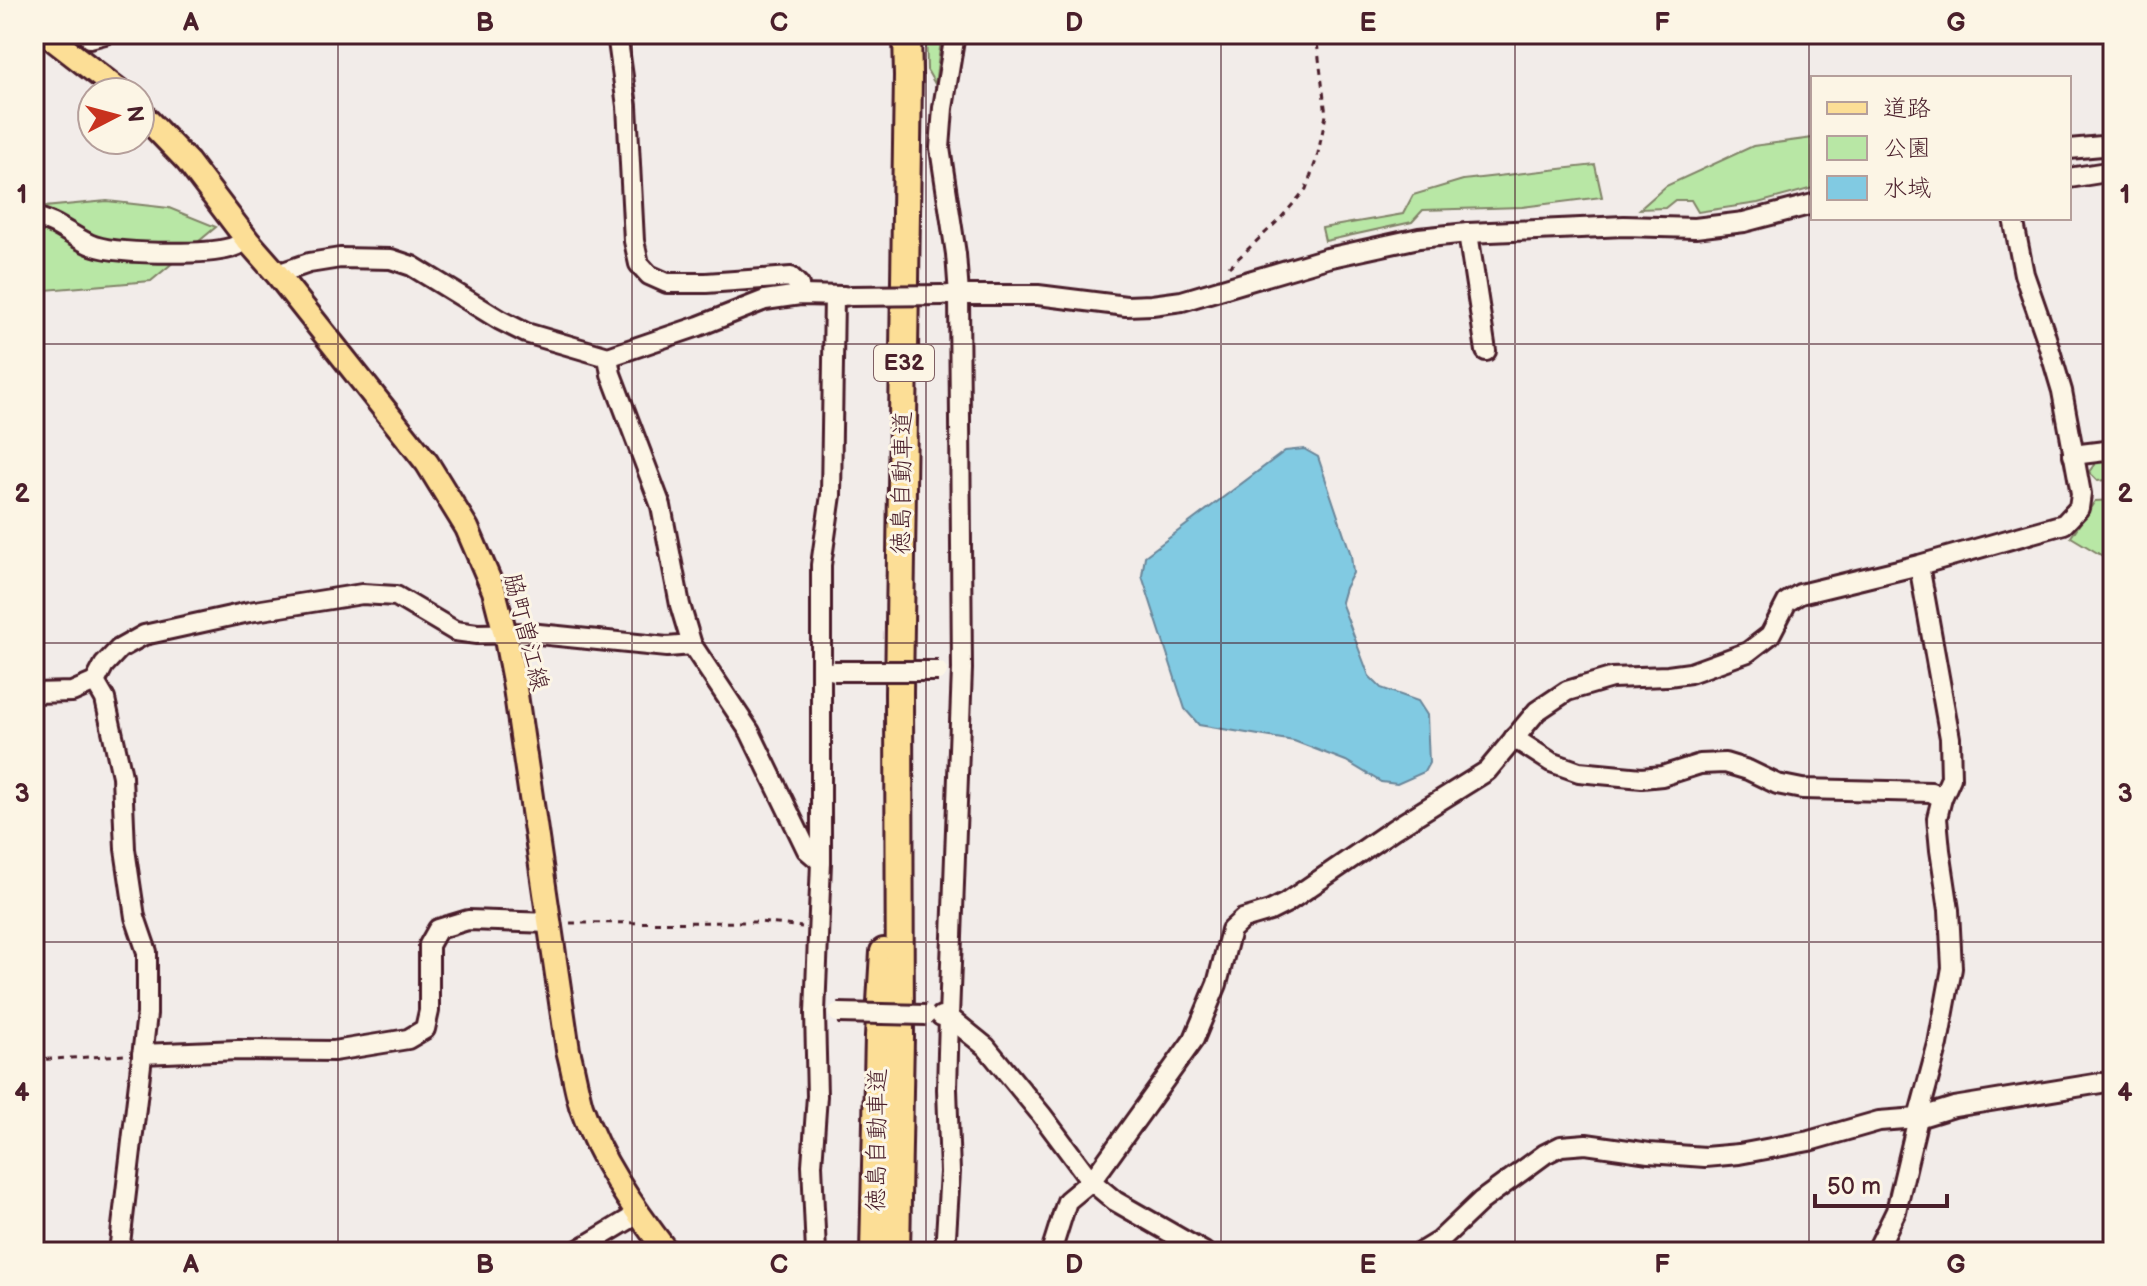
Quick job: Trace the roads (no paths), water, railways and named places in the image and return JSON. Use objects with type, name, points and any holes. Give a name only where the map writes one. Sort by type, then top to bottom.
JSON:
[{"type":"highway","name":"徳島自動車道","points":[[896,1252],[907,34]]},
{"type":"highway","name":"徳島自動車道","points":[[874,1252],[879,1036],[899,693]]},
{"type":"main road","points":[[46,34],[100,76]]},
{"type":"main road","name":"脇町曽江線","points":[[156,129],[188,162],[427,463],[467,528],[494,591],[505,634],[568,1050],[582,1107],[604,1158],[638,1214],[667,1252]]},
{"type":"street","points":[[617,34],[627,106],[634,241],[639,264],[649,275],[667,283],[791,277],[799,285],[800,295]]},
{"type":"street","points":[[945,1252],[950,1172],[947,1089],[949,1017],[962,669],[951,295],[956,254],[940,148],[955,34]]},
{"type":"street","points":[[2071,149],[2113,145]]},
{"type":"street","points":[[2071,178],[2113,171]]},
{"type":"street","points":[[277,274],[309,263],[340,258],[391,259],[412,266],[526,333],[608,357],[765,300],[800,295],[1038,295],[1126,306],[1167,303],[1327,258],[1419,238],[1624,226],[1695,228],[1744,222],[1811,205]]},
{"type":"street","points":[[34,217],[49,220],[89,244],[105,249],[179,253],[229,248],[248,241]]},
{"type":"street","points":[[1051,1252],[1067,1201],[1091,1181],[1194,1039],[1217,984],[1231,930],[1243,919],[1286,903],[1382,837],[1487,771],[1537,711],[1567,691],[1611,678],[1690,673],[1748,652],[1770,635],[1787,602],[1800,594],[1919,565],[2064,524],[2079,508],[2081,494],[2062,391],[2024,274],[2013,220]]},
{"type":"street","points":[[1468,233],[1486,351]]},
{"type":"street","points":[[816,1252],[812,1165],[817,1096],[815,1013],[828,672],[821,565],[831,495],[842,296]]},
{"type":"street","points":[[608,357],[611,374],[661,506],[680,605],[692,645],[750,732],[807,850],[821,862]]},
{"type":"street","points":[[2073,455],[2113,450]]},
{"type":"street","points":[[1876,1252],[1896,1211],[1938,1044],[1952,968],[1949,910],[1937,818],[1951,778],[1950,738],[1919,565]]},
{"type":"street","points":[[34,693],[72,692],[95,682],[104,665],[119,649],[144,635],[249,612],[362,594],[396,596],[455,631],[529,633],[667,647],[692,645]]},
{"type":"street","points":[[828,672],[962,669]]},
{"type":"street","points":[[95,682],[105,699],[122,776],[125,849],[135,917],[147,952],[147,1014],[119,1252]]},
{"type":"street","points":[[1514,738],[1551,762],[1579,772],[1642,778],[1662,776],[1700,764],[1725,763],[1777,784],[1802,789],[1931,792],[1942,798]]},
{"type":"street","points":[[142,1054],[238,1050],[334,1051],[408,1039],[425,1029],[429,1011],[429,945],[438,929],[468,920],[550,923]]},
{"type":"street","points":[[815,1013],[949,1017],[986,1047],[1091,1181],[1115,1201],[1204,1252]]},
{"type":"street","points":[[1421,1252],[1439,1241],[1481,1201],[1545,1154],[1561,1146],[1586,1144],[1705,1157],[1739,1154],[1809,1141],[1879,1121],[1918,1118],[1954,1107],[2113,1081]]},
{"type":"street","points":[[575,1252],[638,1214]]},
{"type":"water","points":[[1304,449],[1318,457],[1351,555],[1353,573],[1341,602],[1369,676],[1381,688],[1418,701],[1427,715],[1429,763],[1424,772],[1397,784],[1381,782],[1346,761],[1294,741],[1199,725],[1185,709],[1142,576],[1145,556],[1285,451]]}]
